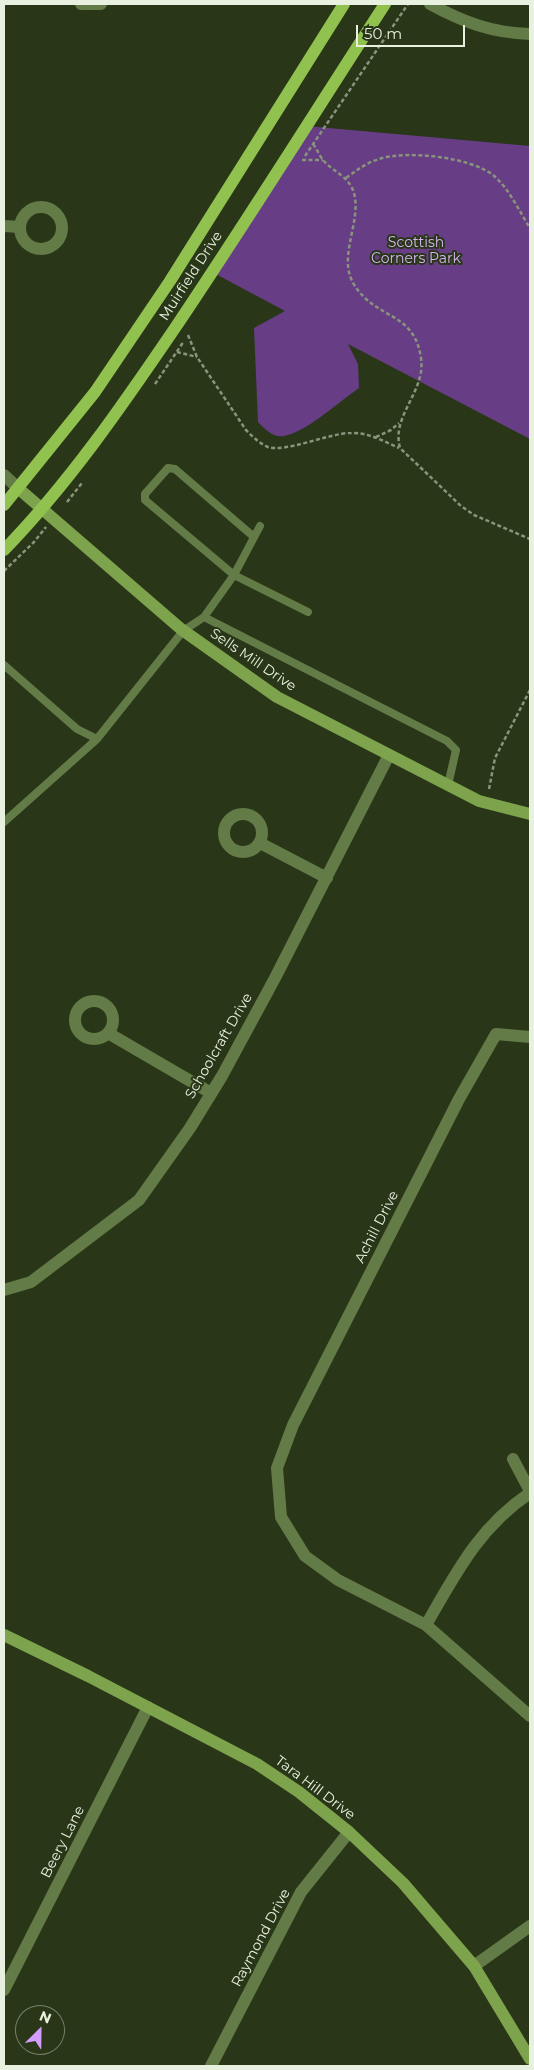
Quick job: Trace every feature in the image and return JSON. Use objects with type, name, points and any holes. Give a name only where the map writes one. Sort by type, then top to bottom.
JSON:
[{"type":"main road","name":"Muirfield Drive","points":[[4,505],[19,489],[95,392],[170,281],[344,4]]},
{"type":"main road","name":"Muirfield Drive","points":[[4,550],[42,510],[134,388],[198,294],[385,4]]},
{"type":"street","points":[[81,4],[101,4]]},
{"type":"street","points":[[430,4],[459,20],[482,28],[507,34],[530,34]]},
{"type":"street","points":[[4,226],[20,227]]},
{"type":"street","points":[[4,475],[19,489]]},
{"type":"street","name":"Sells Mill Drive","points":[[19,489],[184,631],[277,697],[484,802],[530,814]]},
{"type":"street","name":"Schoolcraft Drive","points":[[4,1290],[31,1282],[140,1200],[211,1093],[275,978],[389,755]]},
{"type":"street","points":[[260,843],[327,878]]},
{"type":"street","points":[[108,1033],[211,1093]]},
{"type":"street","name":"Achill Drive","points":[[426,1625],[338,1580],[305,1556],[281,1517],[277,1468],[297,1416],[459,1099],[496,1034],[530,1037]]},
{"type":"street","points":[[514,1459],[530,1492],[511,1506],[475,1543],[426,1625],[530,1716]]},
{"type":"street","name":"Tara Hill Drive","points":[[4,1635],[257,1764],[299,1792],[348,1832],[402,1883],[474,1966],[530,2059]]},
{"type":"street","name":"Beery Lane","points":[[4,1990],[148,1707]]},
{"type":"street","name":"Raymond Drive","points":[[211,2066],[302,1892],[348,1832]]},
{"type":"street","points":[[474,1966],[530,1926]]},
{"type":"lane","points":[[254,537],[176,469],[168,468],[145,494],[145,500],[234,575],[308,612]]},
{"type":"lane","points":[[4,822],[97,739],[184,631],[204,617],[234,575],[260,526]]},
{"type":"lane","points":[[204,617],[447,741],[456,750],[448,785]]},
{"type":"lane","points":[[4,665],[77,729],[97,739]]},
{"type":"path","points":[[313,144],[323,160],[346,178],[354,192],[356,206],[348,260],[348,272],[353,284],[374,306],[406,325],[415,335],[420,350],[422,363],[416,388],[400,422],[397,438],[400,448]]},
{"type":"path","points":[[346,178],[363,165],[394,156],[416,155],[467,162],[482,167],[495,177],[530,228]]},
{"type":"path","points":[[302,160],[323,160]]},
{"type":"path","points":[[188,336],[197,358],[246,430],[256,440],[268,447],[280,449],[331,435],[353,432],[374,437],[400,448],[461,506],[474,515],[530,538]]},
{"type":"path","points":[[177,352],[197,358]]},
{"type":"path","points":[[374,437],[391,430],[400,422]]},
{"type":"path","points":[[484,802],[492,781],[495,758],[530,690]]},
{"type":"green space","name":"Scottish Corners Park","points":[[306,126],[530,146],[530,439],[348,344],[358,364],[359,388],[312,423],[292,434],[276,436],[258,422],[254,328],[285,311],[212,272]]}]
